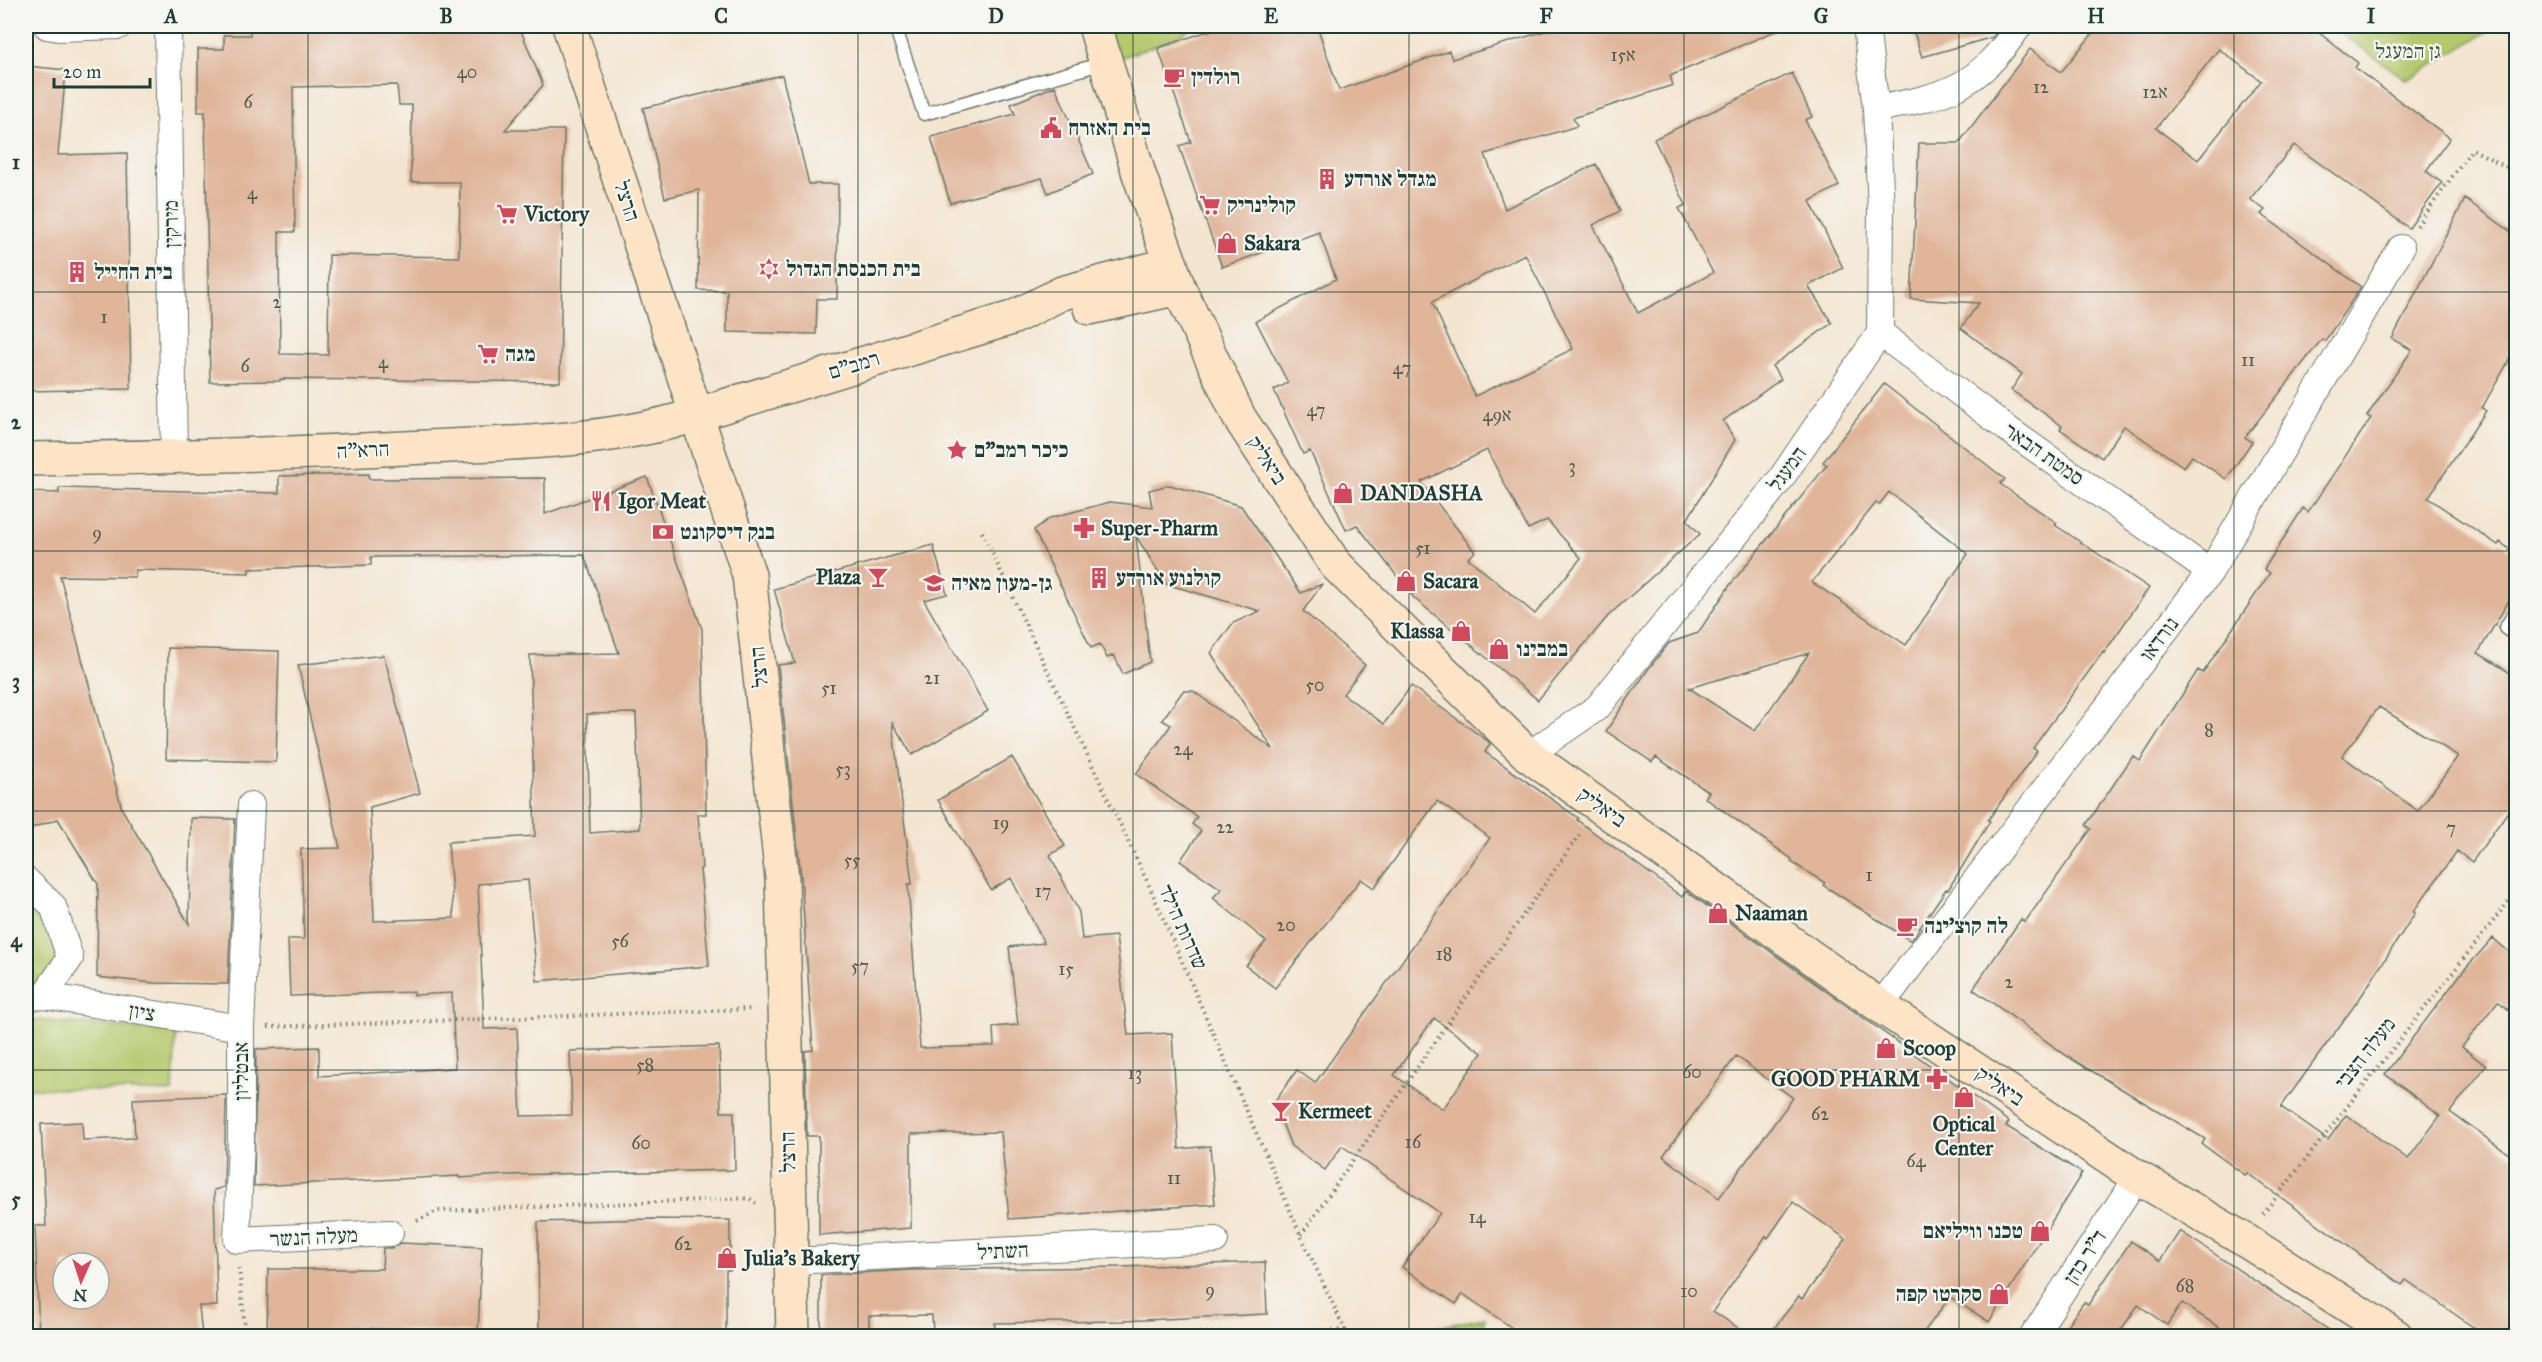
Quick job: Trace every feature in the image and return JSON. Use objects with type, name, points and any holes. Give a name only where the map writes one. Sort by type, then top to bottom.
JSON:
[{"type":"street","points":[[47,26],[59,28],[119,26]]},
{"type":"street","name":"מירקין","points":[[168,26],[174,458]]},
{"type":"street","name":"הרצל","points":[[569,26],[749,575],[782,878],[794,1336]]},
{"type":"street","name":"ביאליק","points":[[1095,26],[1139,174],[1175,276],[1239,417],[1335,564],[1528,755],[1880,1006],[2137,1177],[2243,1239],[2380,1331]]},
{"type":"street","points":[[1866,26],[1876,109],[1881,209],[1880,333]]},
{"type":"street","points":[[1876,109],[1922,100],[1952,90],[1981,73],[2002,51],[2019,26]]},
{"type":"street","name":"נורדאו","points":[[1880,1006],[2210,572],[2401,248]]},
{"type":"street","name":"רמב\"ם","points":[[698,414],[1012,318],[1070,312],[1175,276]]},
{"type":"street","name":"סמטת הבאר","points":[[1880,333],[2009,430],[2210,572]]},
{"type":"street","name":"המעגל","points":[[1528,755],[1598,707],[1780,480],[1880,333]]},
{"type":"street","name":"הרא\"ה","points":[[26,459],[174,458],[530,442],[637,429],[698,414]]},
{"type":"street","points":[[637,429],[668,434],[712,462]]},
{"type":"street","name":"אבטליון","points":[[237,1240],[241,1141],[241,1028],[251,805]]},
{"type":"street","points":[[26,880],[53,906],[70,958],[35,997]]},
{"type":"street","name":"ציון","points":[[35,997],[241,1028]]},
{"type":"street","name":"ד\"ר כהן","points":[[2033,1336],[2137,1177]]},
{"type":"street","name":"מעלה הנשר","points":[[237,1240],[390,1233]]},
{"type":"street","name":"השתיל","points":[[791,1245],[1215,1240]]},
{"type":"lane","points":[[896,26],[924,114],[1106,63]]},
{"type":"lane","points":[[2517,611],[2505,628],[2517,636]]},
{"type":"path","points":[[2401,248],[2472,149],[2517,172]]},
{"type":"path","name":"שדרות הילד","points":[[982,532],[1147,881],[1301,1236],[1348,1336]]},
{"type":"path","points":[[1301,1236],[1599,805]]},
{"type":"path","name":"מעלה הצבי","points":[[2243,1239],[2517,892]]},
{"type":"path","points":[[241,1028],[785,1007]]},
{"type":"path","points":[[390,1233],[437,1211],[749,1198],[791,1245]]},
{"type":"path","points":[[237,1240],[246,1336]]},
{"type":"path","points":[[1086,1336],[1345,1330]]},
{"type":"green space","points":[[1099,26],[1194,26],[1176,38],[1109,62]]},
{"type":"green space","name":"גן המעגל","points":[[2331,26],[2497,26],[2407,80]]},
{"type":"green space","points":[[26,895],[50,925],[58,958],[36,989],[26,990]]},
{"type":"green space","points":[[26,1019],[176,1032],[173,1092],[26,1088]]},
{"type":"green space","points":[[1485,1318],[1480,1336],[1389,1336]]},
{"type":"building","points":[[250,26],[519,26],[543,85],[505,130],[564,130],[560,382],[280,379],[280,381],[210,382],[205,112],[198,112],[198,49],[224,49],[224,35],[250,35]],"holes":[[[397,85],[399,105],[412,105],[411,182],[460,182],[459,257],[329,255],[328,355],[280,354],[279,232],[295,232],[293,87]]]},
{"type":"building","points":[[1223,26],[1317,26],[1339,90],[1449,51],[1452,59],[1562,26],[1787,26],[1670,76],[1673,85],[1573,118],[1577,126],[1485,154],[1505,209],[1596,164],[1620,211],[1593,225],[1638,313],[1713,273],[1679,208],[1686,205],[1654,139],[1792,73],[1812,117],[1805,120],[1839,186],[1810,201],[1843,268],[1808,286],[1832,323],[1772,366],[1781,379],[1723,421],[1735,440],[1687,520],[1700,534],[1609,615],[1538,700],[1414,598],[1357,525],[1346,530],[1310,451],[1303,454],[1274,390],[1288,383],[1256,321],[1336,279],[1319,232],[1222,267],[1179,146],[1191,142],[1158,48]],"holes":[[[1525,254],[1573,349],[1475,396],[1432,302]],[[1487,450],[1528,529],[1547,520],[1581,558],[1535,614],[1468,558],[1475,552],[1421,482]]]},
{"type":"building","points":[[1912,26],[2001,26],[1993,37],[1922,57]]},
{"type":"building","points":[[2099,26],[2310,26],[2358,63],[2355,68],[2450,138],[2426,171],[2442,183],[2409,228],[2294,145],[2250,199],[2265,210],[2261,214],[2361,287],[2325,341],[2322,339],[2245,437],[2252,442],[2226,479],[2192,456],[2184,467],[2124,426],[2102,458],[2060,429],[2062,426],[2011,390],[2022,374],[1961,328],[1979,303],[1911,299],[1919,143],[1959,143],[2030,49],[2061,72]],"holes":[[[2219,49],[2261,81],[2198,160],[2156,128]]]},
{"type":"building","name":"בית החייל","points":[[26,66],[66,70],[58,155],[127,153],[131,389],[26,391]]},
{"type":"building","points":[[782,75],[809,184],[838,184],[837,299],[817,299],[816,334],[727,332],[727,291],[698,290],[699,190],[665,198],[643,108]]},
{"type":"building","points":[[1055,86],[1093,174],[1048,193],[1042,178],[950,203],[931,137],[1015,114],[1011,104]]},
{"type":"building","points":[[2465,199],[2517,236],[2517,346],[2482,408],[2486,411],[2428,498],[2498,545],[2500,542],[2517,555],[2517,587],[2478,653],[2517,677],[2517,799],[2472,862],[2457,851],[2413,912],[2415,913],[2362,995],[2281,1107],[2328,1140],[2346,1115],[2408,1159],[2440,1116],[2385,1074],[2463,971],[2493,938],[2517,959],[2517,1017],[2498,1001],[2462,1047],[2486,1066],[2450,1112],[2517,1160],[2517,1336],[2486,1336],[2406,1280],[2402,1285],[2247,1173],[2245,1175],[2202,1144],[2205,1139],[2070,1058],[1973,989],[2021,919],[2025,922],[2091,829],[2086,825],[2133,756],[2140,761],[2198,670],[2203,673],[2270,573],[2264,569],[2303,508],[2308,512],[2371,418],[2367,416],[2412,350],[2392,339]],"holes":[[[2379,707],[2458,756],[2418,811],[2342,756]]]},
{"type":"building","points":[[1884,384],[2005,479],[2000,484],[2057,523],[2055,525],[2149,588],[2033,748],[2037,751],[1988,820],[1990,821],[1948,890],[1946,889],[1911,941],[1791,862],[1792,859],[1705,798],[1709,792],[1656,757],[1652,762],[1606,731],[1669,643],[1698,633],[1730,585],[1827,465],[1823,462]],"holes":[[[1889,492],[1968,554],[1906,645],[1812,582],[1876,503],[1879,505]],[[1809,653],[1755,731],[1689,688]]]},
{"type":"building","points":[[369,474],[369,479],[545,478],[545,514],[647,477],[702,629],[706,814],[698,814],[702,868],[700,869],[709,966],[537,981],[528,880],[478,884],[484,1029],[517,1028],[521,1116],[572,1115],[570,1051],[719,1046],[721,1112],[734,1112],[735,1170],[459,1178],[459,1176],[254,1186],[256,1049],[319,1047],[319,1076],[455,1068],[452,993],[290,996],[288,939],[304,939],[301,849],[340,848],[298,665],[384,655],[420,793],[370,807],[374,921],[454,918],[448,842],[535,836],[530,655],[619,653],[584,555],[371,557],[371,565],[249,569],[249,573],[135,570],[135,577],[60,576],[122,809],[189,924],[191,818],[235,819],[228,984],[154,983],[97,977],[98,884],[58,819],[26,830],[26,492],[59,493],[59,488],[279,493],[279,476]],"holes":[[[636,713],[640,829],[590,833],[587,714]]]},
{"type":"building","points":[[1170,485],[1241,506],[1301,593],[1322,584],[1303,611],[1365,665],[1343,694],[1384,724],[1411,686],[1489,742],[1485,752],[1578,818],[1577,820],[1682,897],[1686,891],[2009,1122],[2006,1126],[2082,1173],[1989,1322],[1950,1297],[1921,1336],[1768,1336],[1799,1296],[1802,1299],[1846,1239],[1793,1202],[1713,1311],[1750,1336],[1524,1336],[1463,1294],[1456,1304],[1402,1267],[1440,1213],[1342,1146],[1325,1170],[1291,1146],[1274,1102],[1297,1070],[1315,1083],[1490,838],[1437,801],[1374,888],[1361,879],[1275,988],[1246,966],[1266,941],[1213,898],[1221,889],[1180,861],[1201,831],[1192,824],[1197,817],[1136,774],[1171,725],[1162,720],[1183,691],[1193,691],[1273,749],[1211,653],[1233,623],[1260,611],[1166,584],[1136,536],[1150,662],[1123,674],[1114,655],[1107,658],[1100,644],[1091,648],[1034,530],[1050,518],[1110,502],[1152,507],[1149,490]],"holes":[[[1434,1018],[1482,1053],[1443,1109],[1394,1075]],[[1736,1056],[1793,1098],[1719,1198],[1663,1156]]]},
{"type":"building","points":[[933,545],[947,594],[924,600],[988,711],[912,755],[892,722],[912,884],[908,884],[920,1048],[994,1046],[993,1027],[1018,1025],[1009,947],[1044,943],[1011,878],[991,890],[938,800],[1012,757],[1065,846],[1050,855],[1079,912],[1082,939],[1116,936],[1128,1035],[1172,1033],[1179,1149],[1210,1146],[1215,1204],[1009,1219],[1001,1132],[911,1134],[911,1228],[819,1235],[819,1136],[807,1136],[805,1051],[813,1050],[801,876],[778,665],[795,663],[774,589]]},
{"type":"building","points":[[168,648],[279,651],[276,762],[166,759]]},
{"type":"building","points":[[226,1095],[224,1187],[214,1190],[217,1306],[199,1306],[202,1336],[39,1336],[35,1226],[46,1226],[41,1124],[82,1122],[83,1140],[135,1138],[133,1099]]},
{"type":"building","points":[[651,1219],[730,1220],[730,1270],[726,1270],[726,1336],[539,1336],[538,1222]]},
{"type":"building","points":[[2180,1231],[2338,1336],[2232,1336],[2182,1303],[2167,1325],[2138,1305],[2117,1336],[2060,1336],[2084,1302],[2088,1305],[2131,1241],[2160,1261]]},
{"type":"building","points":[[401,1243],[482,1247],[478,1333],[353,1328],[353,1336],[267,1336],[268,1269],[382,1269],[383,1248],[391,1248]]},
{"type":"building","points":[[1265,1262],[1267,1314],[1123,1321],[995,1323],[995,1329],[933,1331],[932,1315],[869,1316],[869,1336],[821,1336],[821,1275],[911,1270]]},
{"type":"place","name":"רולדין","points":[[1174,77]]},
{"type":"place","name":"בית האזרח","points":[[1051,128]]},
{"type":"place","name":"מגדל אורדע","points":[[1327,179]]},
{"type":"place","name":"קולינריק","points":[[1210,205]]},
{"type":"place","name":"Victory","points":[[507,214]]},
{"type":"place","name":"Sakara","points":[[1227,243]]},
{"type":"place","name":"בית הכנסת הגדול","points":[[769,269]]},
{"type":"place","name":"בית החייל","points":[[77,272]]},
{"type":"place","name":"מגה","points":[[488,354]]},
{"type":"place","name":"כיכר רמב\"ם","points":[[957,450]]},
{"type":"place","name":"DANDASHA","points":[[1343,493]]},
{"type":"place","name":"Igor Meat","points":[[601,501]]},
{"type":"place","name":"Super-Pharm","points":[[1084,528]]},
{"type":"place","name":"בנק דיסקונט","points":[[663,532]]},
{"type":"place","name":"Plaza","points":[[878,577]]},
{"type":"place","name":"קולנוע אורדע","points":[[1099,578]]},
{"type":"place","name":"Sacara","points":[[1406,581]]},
{"type":"place","name":"גן-מעון מאיה","points":[[934,583]]},
{"type":"place","name":"Klassa","points":[[1461,631]]},
{"type":"place","name":"במבינו","points":[[1499,649]]},
{"type":"place","name":"Naaman","points":[[1718,913]]},
{"type":"place","name":"לה קוצ'ינה","points":[[1907,926]]},
{"type":"place","name":"Scoop","points":[[1886,1048]]},
{"type":"place","name":"GOOD PHARM","points":[[1937,1079]]},
{"type":"place","name":"Optical Center","points":[[1964,1097]]},
{"type":"place","name":"Kermeet","points":[[1281,1111]]},
{"type":"place","name":"טכנו וויליאם","points":[[2040,1231]]},
{"type":"place","name":"Julia's Bakery","points":[[727,1258]]},
{"type":"place","name":"סקרטו קפה","points":[[1999,1294]]}]
